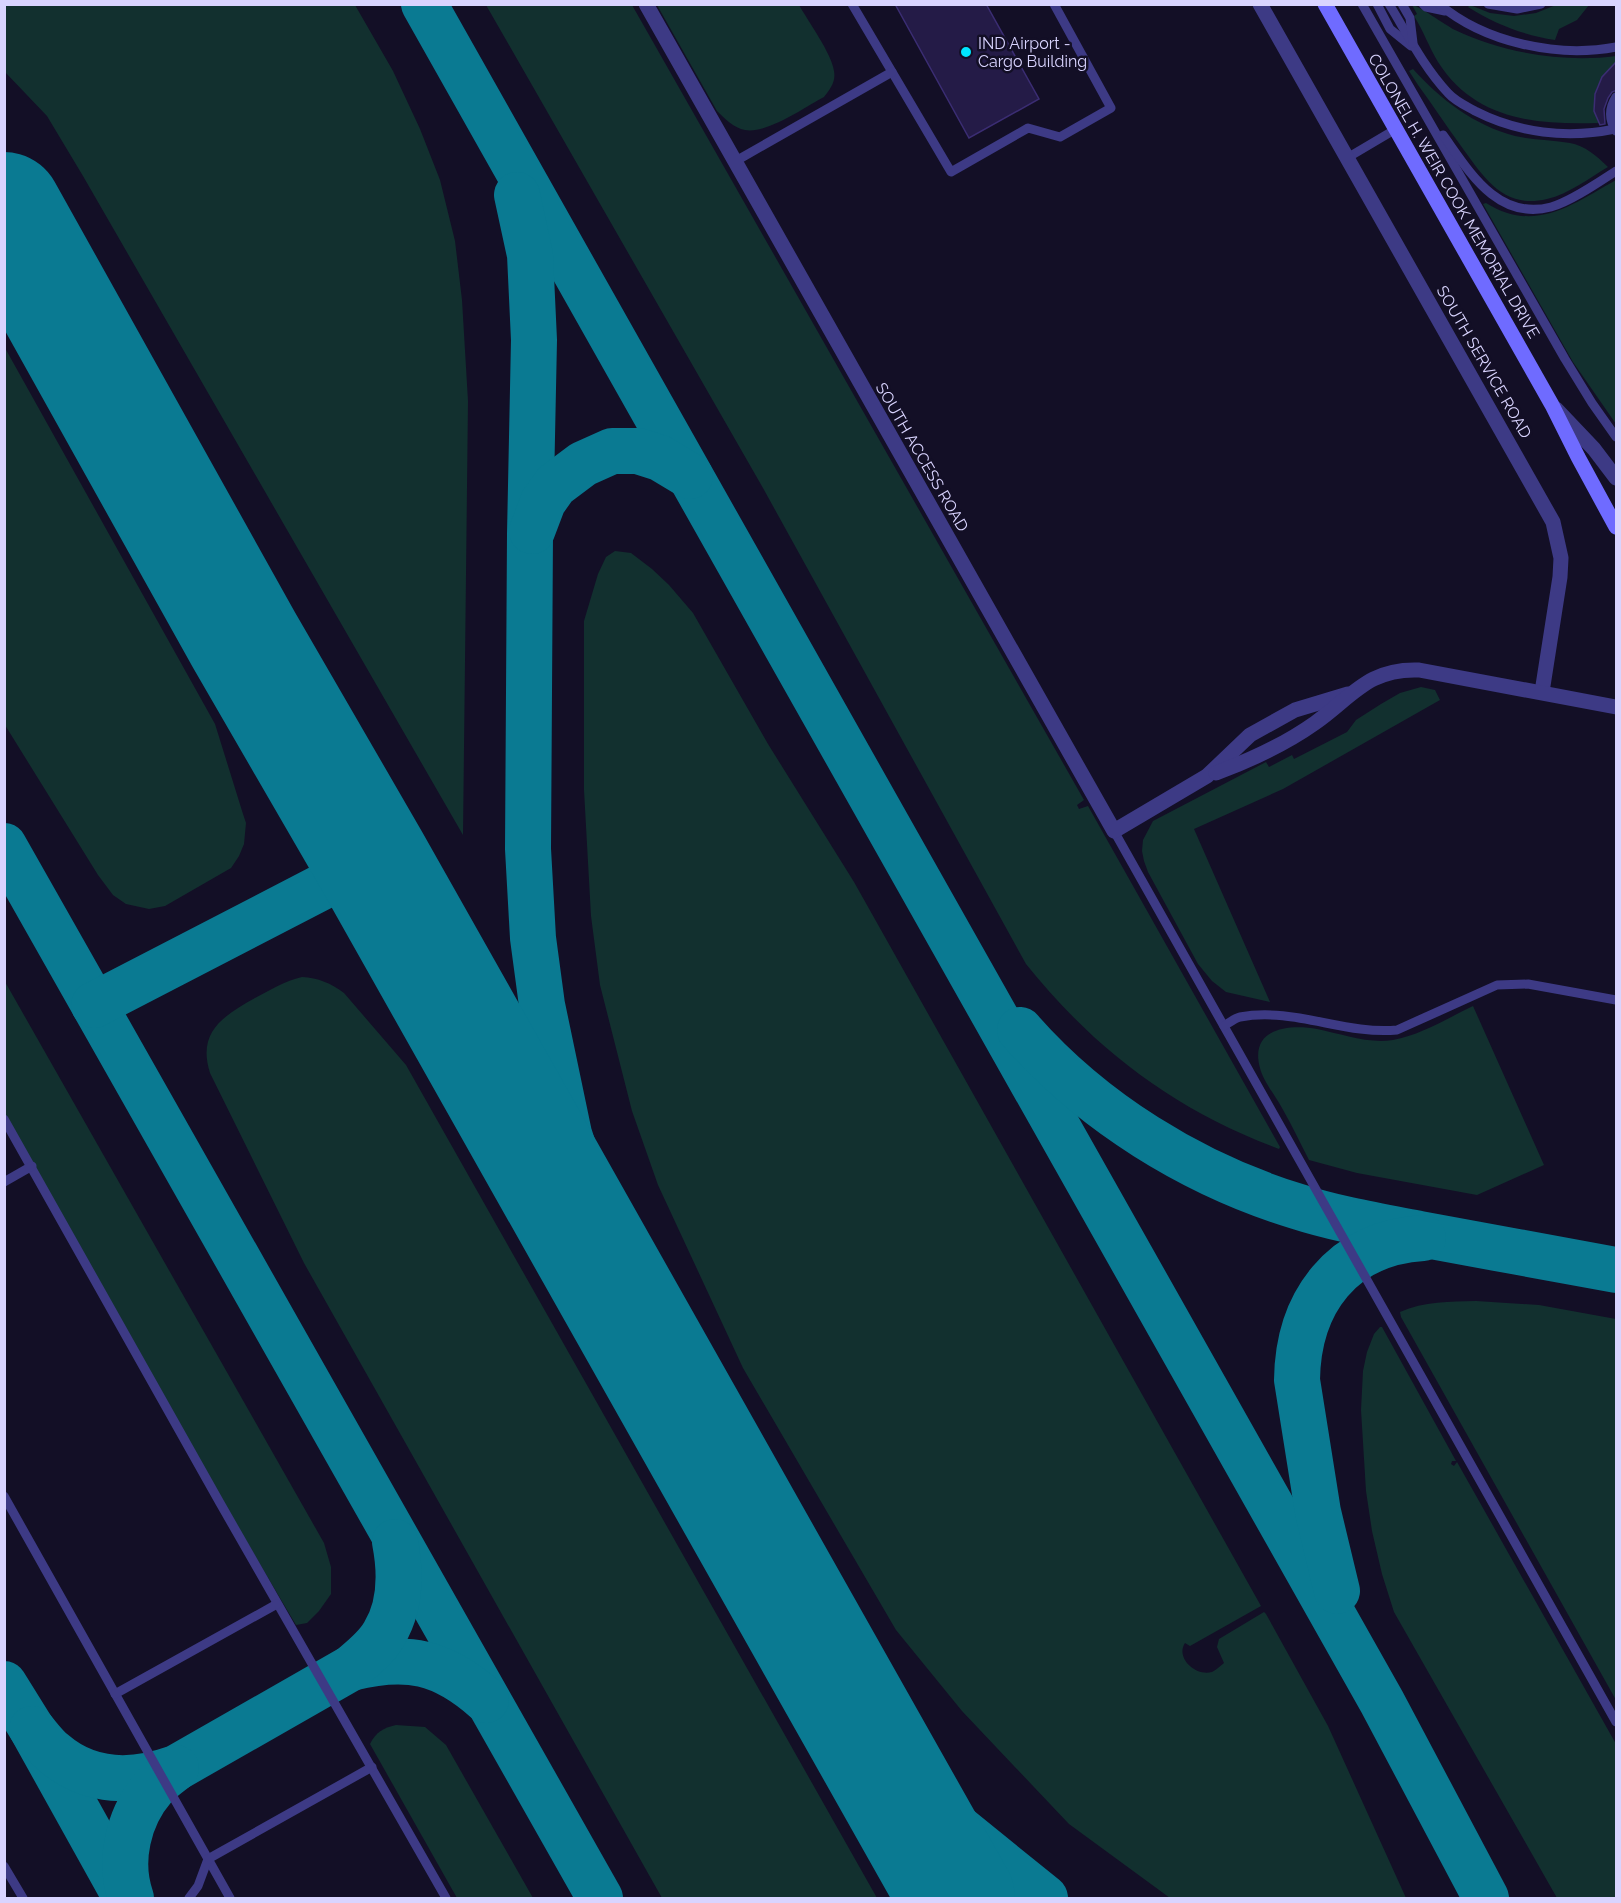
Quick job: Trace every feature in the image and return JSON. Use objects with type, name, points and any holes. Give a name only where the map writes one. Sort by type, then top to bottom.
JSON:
[{"type":"street","name":"SOUTH ACCESS ROAD","points":[[646,4],[1114,831]]},
{"type":"street","name":"SOUTH SERVICE ROAD","points":[[1260,4],[1553,522],[1561,558],[1542,692]]},
{"type":"street","name":"COLONEL H. WEIR COOK MEMORIAL DRIVE","points":[[1325,4],[1552,405],[1617,527]]},
{"type":"street","points":[[1552,405],[1594,449],[1617,478]]},
{"type":"street","points":[[1114,831],[1207,776],[1262,756],[1315,723],[1348,694],[1390,671],[1404,670],[1617,706]]},
{"type":"street","points":[[1207,776],[1250,735],[1295,710],[1348,694]]},
{"type":"lane","points":[[852,4],[951,172],[1028,128],[1060,137],[1111,108],[1054,4]]},
{"type":"lane","points":[[1362,4],[1565,359],[1592,404],[1617,437]]},
{"type":"lane","points":[[1377,4],[1390,29],[1414,48]]},
{"type":"lane","points":[[1389,4],[1426,67],[1450,96],[1491,119],[1528,131],[1568,134],[1616,130],[1610,113],[1617,97]]},
{"type":"lane","points":[[1402,4],[1410,18],[1414,48]]},
{"type":"lane","points":[[1423,4],[1426,7],[1446,8]]},
{"type":"lane","points":[[1439,4],[1501,38],[1522,44],[1572,52],[1617,47]]},
{"type":"lane","points":[[1488,4],[1517,9],[1541,4]]},
{"type":"lane","points":[[734,162],[892,72]]},
{"type":"lane","points":[[1403,76],[1476,182],[1486,191],[1509,204],[1526,208],[1553,207],[1617,171]]},
{"type":"lane","points":[[1347,158],[1396,129]]},
{"type":"lane","points":[[1114,831],[1617,1722]]},
{"type":"lane","points":[[1224,1026],[1239,1017],[1287,1015],[1358,1029],[1397,1030],[1497,985],[1528,984],[1617,1000]]},
{"type":"lane","points":[[4,1119],[229,1521],[446,1899]]},
{"type":"lane","points":[[4,1182],[32,1166]]},
{"type":"lane","points":[[4,1496],[230,1899]]},
{"type":"lane","points":[[115,1694],[277,1604]]},
{"type":"lane","points":[[189,1899],[198,1886],[208,1859],[372,1767]]},
{"type":"lane","points":[[4,1866],[23,1899]]},
{"type":"green space","points":[[5,4],[355,5],[393,71],[420,129],[440,180],[455,241],[462,300],[468,401],[463,835],[47,116],[5,72]]},
{"type":"green space","points":[[486,5],[632,5],[1084,800],[1077,805],[1079,809],[1088,806],[1280,1147],[1279,1149],[1205,1116],[1140,1074],[1080,1024],[1026,964],[763,488]]},
{"type":"green space","points":[[657,5],[799,5],[829,56],[834,71],[832,85],[824,97],[775,124],[754,130],[737,127],[717,111]]},
{"type":"green space","points":[[1412,5],[1455,30],[1513,50],[1555,57],[1616,56],[1616,65],[1603,76],[1594,98],[1599,123],[1530,120],[1489,107],[1470,96],[1453,81],[1438,62],[1414,16],[1417,14]]},
{"type":"green space","points":[[1470,5],[1490,13],[1514,16],[1536,13],[1556,5],[1589,5],[1577,20],[1559,29],[1555,40],[1499,24],[1468,7]]},
{"type":"green space","points":[[1413,69],[1447,101],[1472,118],[1515,136],[1575,144],[1591,152],[1608,167],[1555,197],[1532,201],[1518,200],[1506,195],[1486,179],[1469,157],[1409,71]]},
{"type":"green space","points":[[1616,180],[1616,424],[1573,362],[1483,204],[1486,203],[1504,212],[1521,216],[1537,216],[1569,206]]},
{"type":"green space","points":[[5,348],[215,724],[246,823],[244,844],[231,868],[165,906],[149,909],[126,904],[113,895],[98,875],[5,725]]},
{"type":"green space","points":[[615,551],[631,553],[652,569],[693,613],[768,744],[854,882],[1261,1606],[1190,1646],[1185,1643],[1183,1655],[1185,1660],[1200,1672],[1214,1671],[1224,1663],[1217,1647],[1219,1639],[1264,1612],[1266,1614],[1328,1726],[1406,1898],[1170,1898],[1069,1824],[962,1711],[896,1630],[743,1368],[658,1185],[632,1111],[600,985],[591,916],[584,790],[584,621],[598,574],[606,557]]},
{"type":"green space","points":[[1421,687],[1435,690],[1440,700],[1283,789],[1194,829],[1270,1002],[1226,992],[1212,981],[1198,964],[1148,872],[1142,851],[1143,840],[1153,821],[1266,762],[1269,767],[1292,755],[1294,759],[1347,732],[1356,720],[1400,693]]},
{"type":"green space","points":[[302,977],[324,982],[344,993],[406,1065],[877,1898],[662,1898],[304,1263],[210,1073],[207,1047],[210,1036],[223,1019],[266,992]]},
{"type":"green space","points":[[4,980],[324,1543],[331,1567],[331,1594],[307,1623],[296,1625],[153,1383],[5,1118]]},
{"type":"green space","points":[[1473,1006],[1544,1165],[1477,1195],[1357,1173],[1309,1160],[1260,1068],[1258,1055],[1260,1044],[1266,1037],[1274,1032],[1295,1027],[1317,1029],[1365,1040],[1393,1040],[1424,1030]]},
{"type":"green space","points":[[1476,1301],[1539,1305],[1616,1319],[1616,1700],[1400,1312],[1428,1304]]},
{"type":"green space","points":[[1380,1327],[1456,1461],[1452,1461],[1451,1464],[1454,1466],[1457,1462],[1616,1744],[1616,1898],[1557,1898],[1394,1612],[1372,1531],[1366,1491],[1361,1410],[1363,1371],[1367,1352],[1374,1334]]},
{"type":"green space","points":[[396,1725],[425,1727],[446,1745],[533,1898],[457,1898],[370,1744],[380,1731]]},
{"type":"building","name":"IND Airport - Cargo Building","points":[[895,4],[986,4],[1039,99],[969,138]]},
{"type":"building","points":[[1617,61],[1617,90],[1612,92],[1608,98],[1604,109],[1605,124],[1600,125],[1594,111],[1595,94],[1602,77]]},
{"type":"taxiway","points":[[424,4],[1382,1702],[1486,1898]]},
{"type":"taxiway","points":[[517,195],[530,255],[534,340],[528,849],[533,938],[542,1005],[569,1134],[595,1215],[628,1299],[749,1529]]},
{"type":"taxiway","points":[[532,531],[543,502],[555,485],[583,464],[612,451],[638,451],[660,458],[690,476]]},
{"type":"taxiway","points":[[4,846],[600,1898]]},
{"type":"taxiway","points":[[94,1005],[372,861]]},
{"type":"taxiway","points":[[1020,1030],[1079,1088],[1146,1137],[1219,1177],[1257,1193],[1311,1211],[1357,1222],[1616,1270]]},
{"type":"taxiway","points":[[1337,1591],[1318,1512],[1297,1380],[1299,1352],[1316,1302],[1330,1282],[1348,1265],[1369,1251],[1394,1242],[1423,1238]]},
{"type":"taxiway","points":[[32,1729],[48,1748],[82,1771],[113,1778],[128,1778],[176,1768],[351,1668],[365,1657],[381,1639],[390,1623],[397,1601],[399,1577],[395,1542]]},
{"type":"taxiway","points":[[351,1668],[390,1662],[423,1664],[454,1677],[486,1700]]},
{"type":"taxiway","points":[[828,1668],[841,1692],[940,1813],[1045,1898]]},
{"type":"taxiway","points":[[4,1684],[32,1729],[126,1898]]},
{"type":"taxiway","points":[[131,1898],[125,1869],[132,1826],[145,1799],[154,1787],[176,1768]]},
{"type":"runway","points":[[4,210],[244,640],[372,861],[957,1898]]},
{"type":"place","name":"IND Airport - Cargo Building","points":[[966,52]]}]
